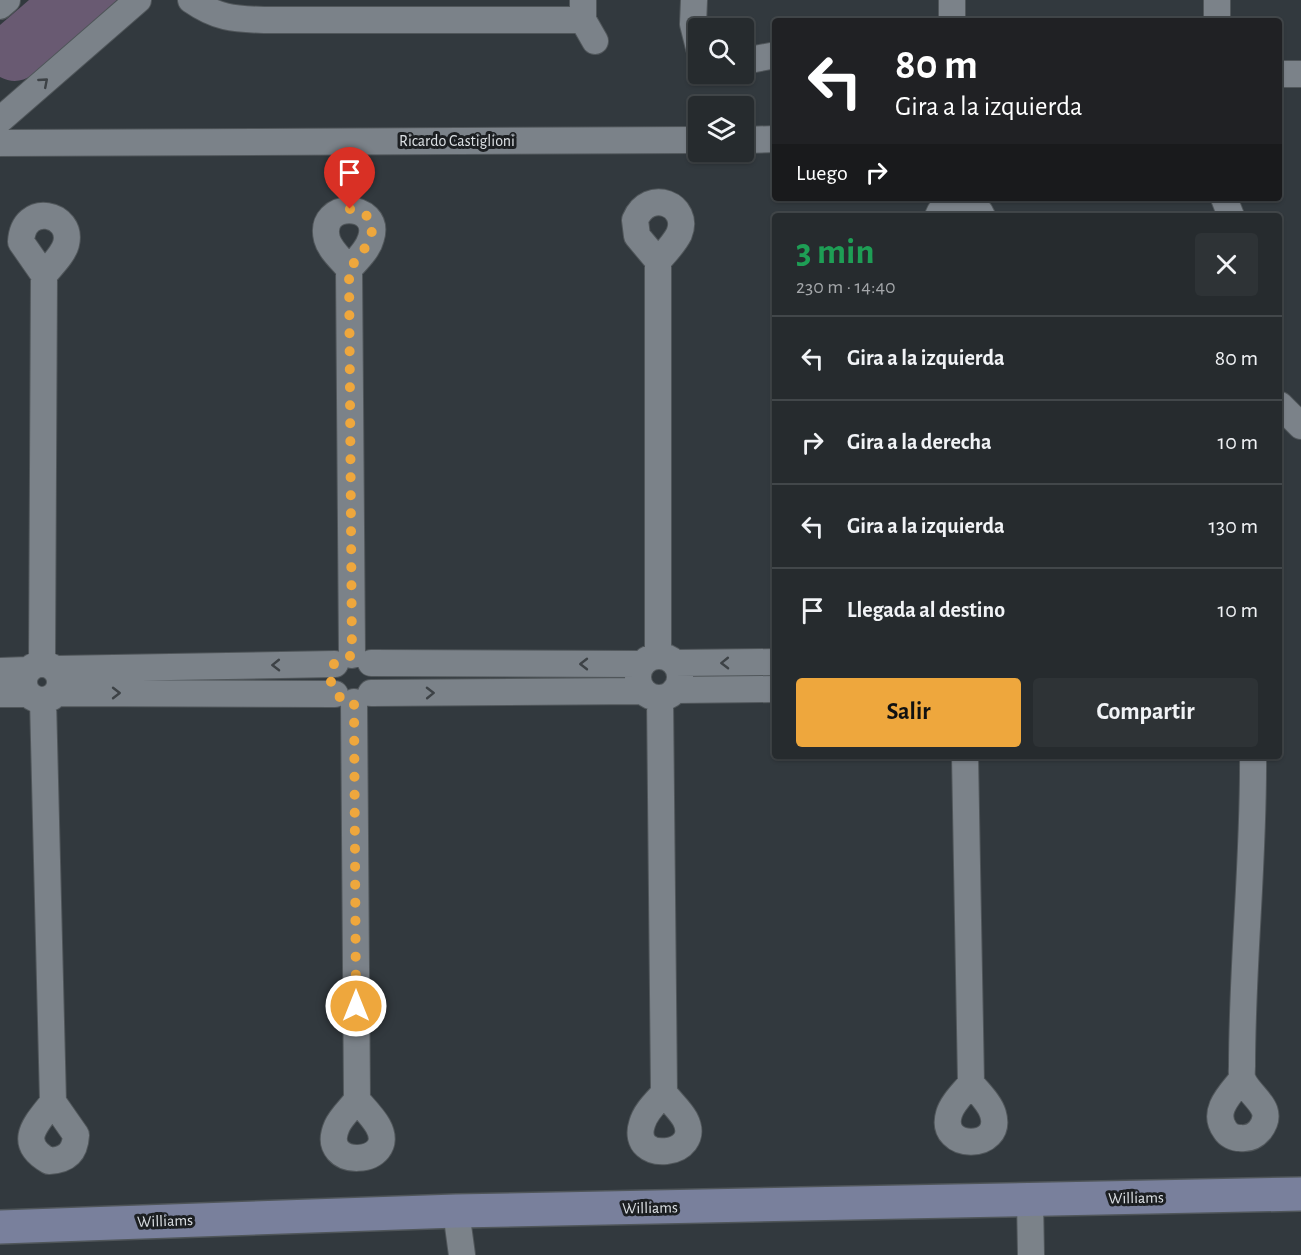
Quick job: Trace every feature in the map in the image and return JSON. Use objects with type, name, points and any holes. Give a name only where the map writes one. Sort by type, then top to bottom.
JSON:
[{"type":"street","points":[[0,6],[7,0]]},
{"type":"street","points":[[0,120],[138,0]]},
{"type":"street","points":[[191,0],[209,12],[222,17],[264,20],[587,20]]},
{"type":"street","points":[[235,0],[264,20]]},
{"type":"street","points":[[308,20],[324,0]]},
{"type":"street","points":[[952,0],[952,18]]},
{"type":"street","points":[[1217,0],[1217,18]]},
{"type":"street","points":[[754,59],[772,56]]},
{"type":"street","points":[[1282,74],[1301,74]]},
{"type":"street","name":"Ricardo Castiglioni","points":[[0,143],[688,140]]},
{"type":"street","points":[[754,140],[772,140]]},
{"type":"street","points":[[940,213],[946,204],[955,201]]},
{"type":"street","points":[[966,201],[974,204],[980,213]]},
{"type":"street","points":[[658,261],[658,661],[638,678],[659,693]]},
{"type":"street","points":[[349,269],[352,661]]},
{"type":"street","points":[[44,275],[42,682],[53,1102]]},
{"type":"street","points":[[1282,407],[1301,427]]},
{"type":"street","points":[[1282,427],[1301,427]]},
{"type":"street","points":[[352,661],[330,679],[354,696]]},
{"type":"street","points":[[352,661],[376,678],[354,696]]},
{"type":"street","points":[[0,694],[42,682],[352,661],[772,662]]},
{"type":"street","points":[[658,661],[680,676],[659,693]]},
{"type":"street","points":[[0,671],[42,682],[354,696],[659,693],[772,689]]},
{"type":"street","points":[[659,693],[664,1093]]},
{"type":"street","points":[[354,696],[357,1100]]},
{"type":"street","points":[[965,759],[971,1083]]},
{"type":"street","points":[[1242,1079],[1242,985],[1253,823],[1253,759]]},
{"type":"street","name":"Williams","points":[[0,1227],[456,1211],[1301,1194]]},
{"type":"street","points":[[1030,1201],[1031,1255]]},
{"type":"street","points":[[456,1211],[462,1255]]},
{"type":"shaded area","points":[[29,0],[117,0],[33,75],[13,81],[0,77],[0,25]]},
{"type":"route","points":[[350,209],[363,214],[368,219],[372,233],[367,247],[349,269],[352,655],[334,664],[330,679],[335,694],[341,699],[354,702],[356,1006]]}]
